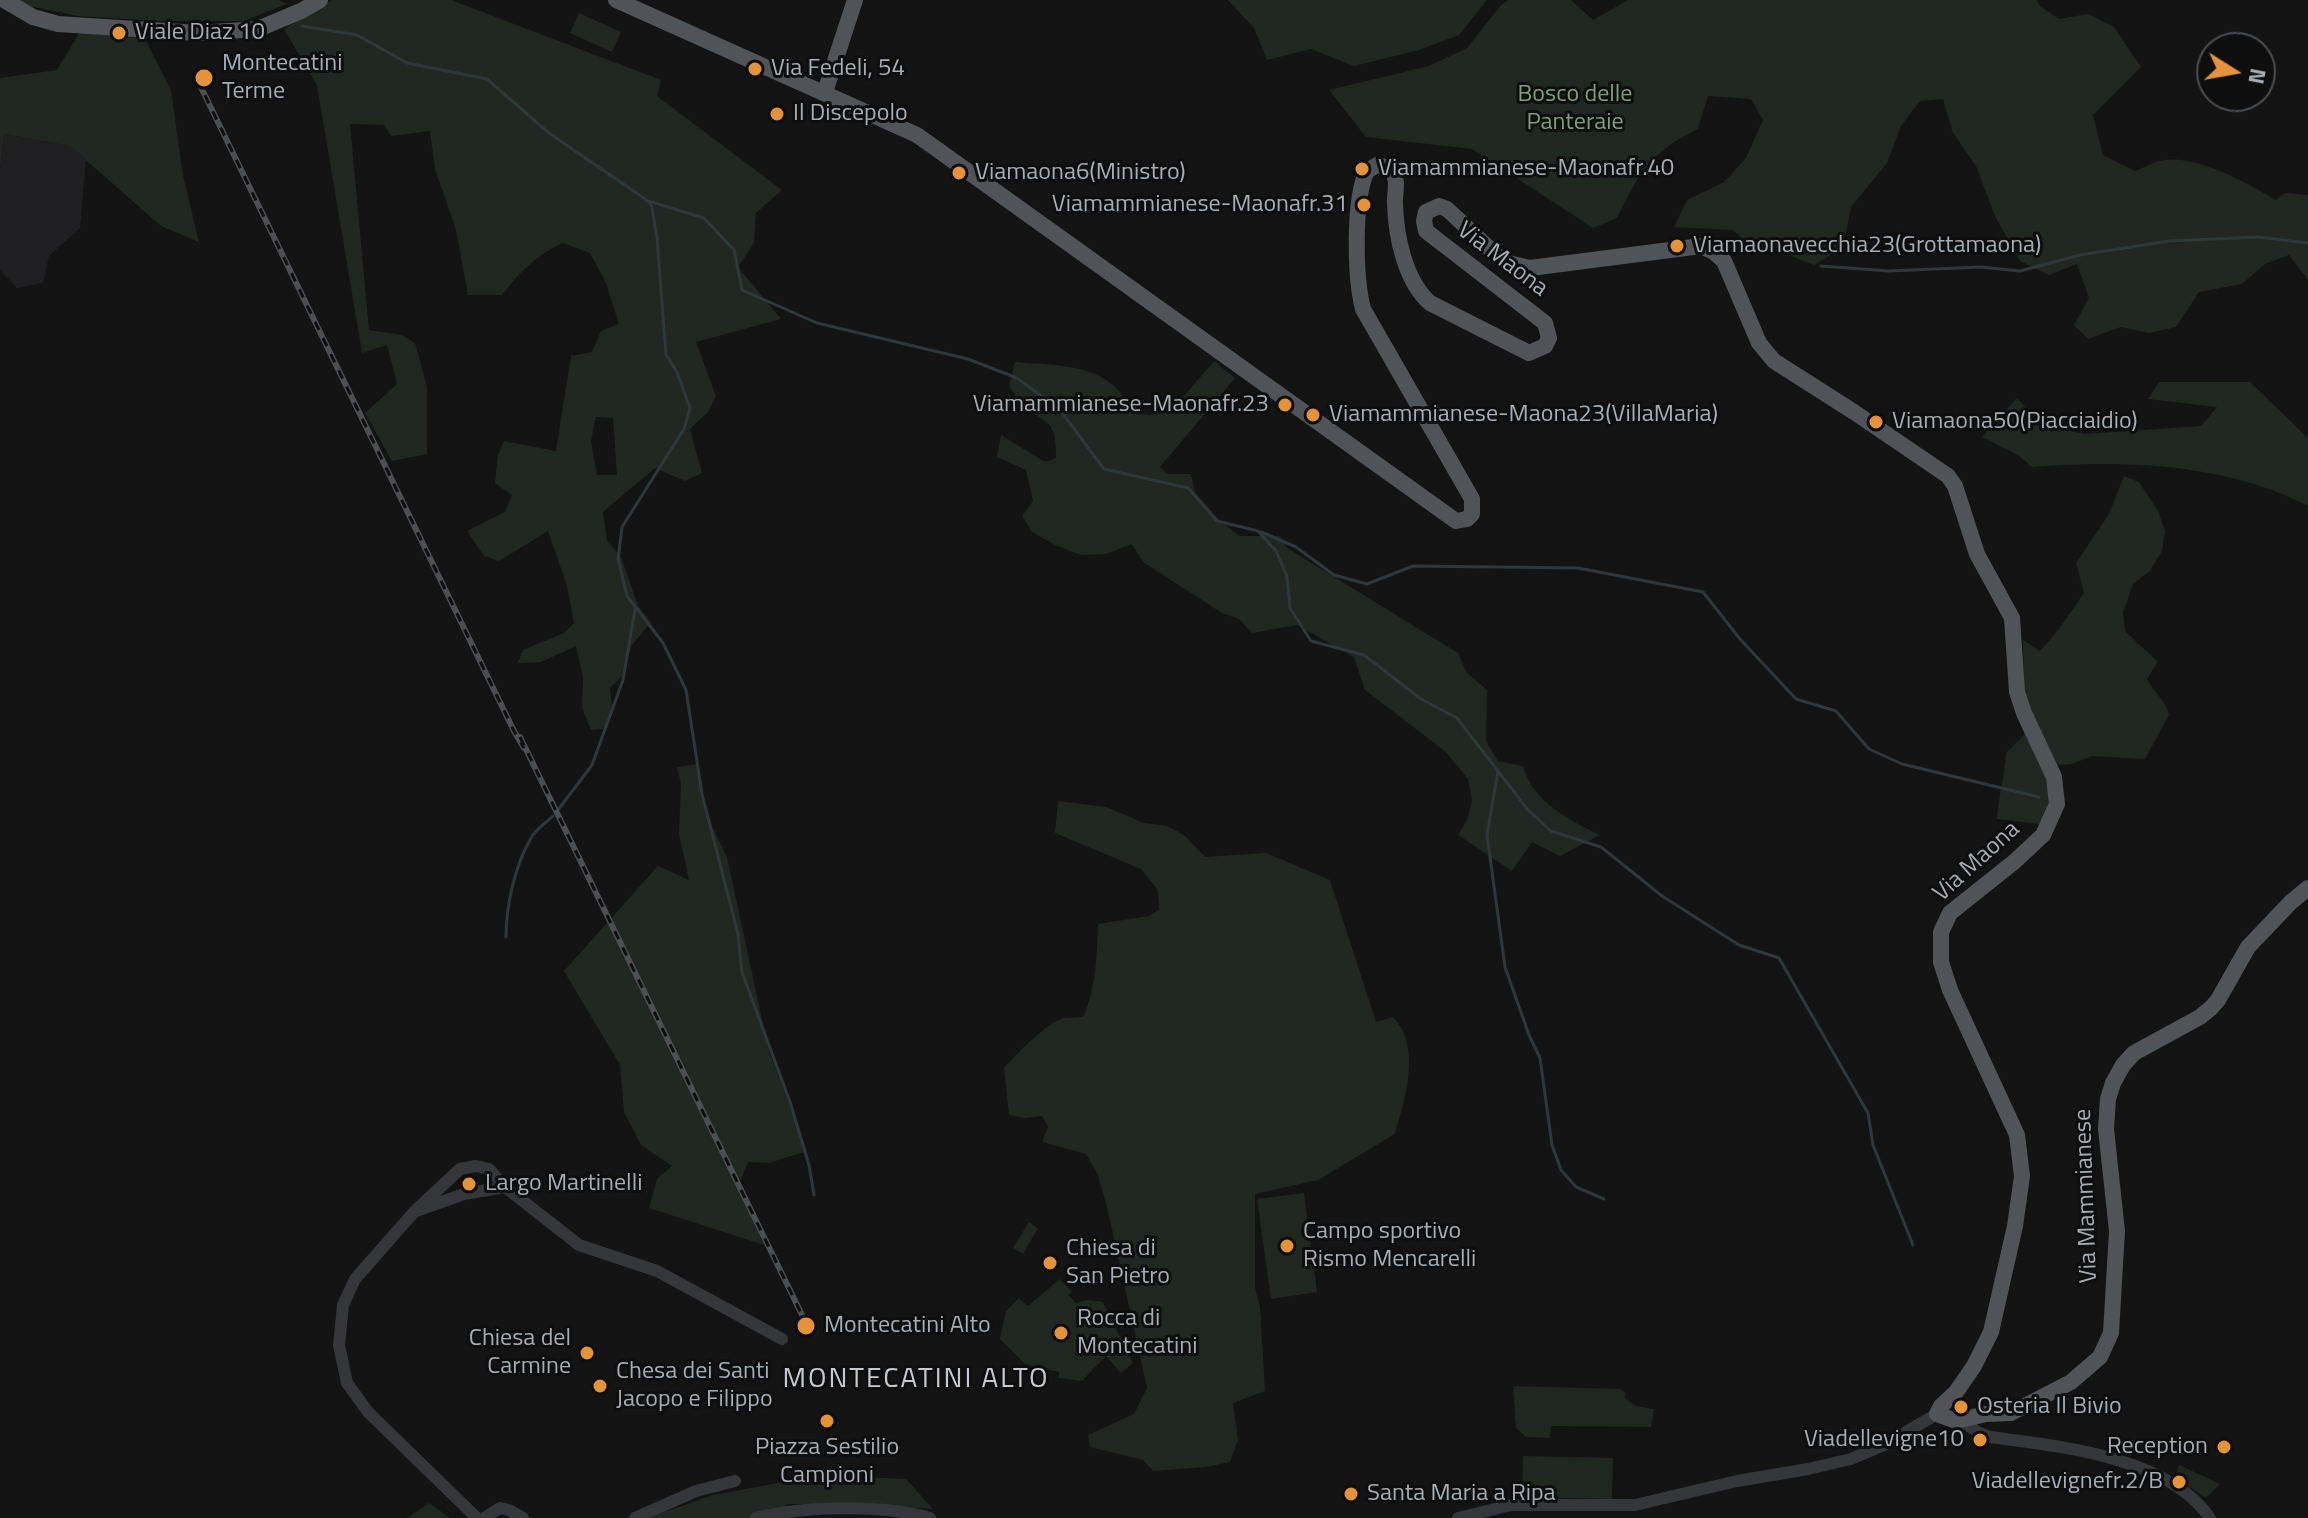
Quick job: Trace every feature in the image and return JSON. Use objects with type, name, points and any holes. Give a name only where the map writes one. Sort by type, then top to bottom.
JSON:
[{"type":"main road","points":[[4,0],[33,17],[58,24],[198,33],[258,29],[320,0]]},
{"type":"main road","points":[[616,0],[825,92],[855,0]]},
{"type":"main road","name":"Via Maona","points":[[825,92],[924,139],[1456,521],[1467,519],[1472,514],[1472,499],[1363,309],[1359,293],[1356,271],[1361,187],[1367,171],[1377,165],[1388,168],[1395,176],[1397,228],[1410,278],[1417,292],[1430,303],[1529,353],[1545,346],[1549,338],[1545,323],[1426,231],[1426,212],[1439,206],[1447,209],[1504,262],[1530,268],[1701,246],[1724,261],[1759,343],[1774,361],[1948,476],[1955,486],[1977,554],[2012,618],[2017,692],[2054,777],[2057,804],[2043,835],[1950,913],[1941,932],[1941,962],[1950,990],[2017,1135],[2022,1176],[2015,1226],[1991,1332],[1974,1366],[1937,1414]]},
{"type":"main road","name":"Via Mammianese","points":[[1937,1414],[1949,1420],[1962,1421],[1986,1414],[2011,1413],[2071,1382],[2100,1357],[2111,1333],[2117,1231],[2106,1129],[2108,1099],[2113,1083],[2128,1058],[2139,1048],[2200,1017],[2211,1008],[2248,947],[2308,888]]},
{"type":"street","points":[[477,1518],[368,1412],[347,1383],[340,1357],[340,1314],[351,1286],[414,1212],[463,1167],[489,1169],[505,1187],[579,1245],[657,1271],[782,1339]]},
{"type":"street","points":[[414,1212],[464,1194],[505,1187]]},
{"type":"street","points":[[1458,1518],[1511,1505],[1635,1505],[1737,1481],[1808,1469],[1851,1459],[1884,1445],[1937,1414]]},
{"type":"street","points":[[1962,1421],[1990,1437],[2076,1449],[2114,1458],[2180,1488],[2210,1518]]},
{"type":"street","points":[[635,1518],[696,1491],[735,1481]]},
{"type":"street","points":[[484,1518],[500,1508],[523,1518]]},
{"type":"street","points":[[756,1518],[787,1511],[833,1509],[886,1511],[930,1518]]},
{"type":"shaded area","points":[[4,134],[70,146],[86,160],[80,228],[49,256],[43,283],[17,288],[0,270],[0,171]]},
{"type":"green space","points":[[19,0],[279,0],[287,4],[244,21],[157,21],[78,16],[25,5]]},
{"type":"green space","points":[[332,0],[451,0],[661,80],[657,96],[782,190],[756,213],[754,243],[738,267],[781,319],[696,342],[716,396],[708,412],[690,429],[702,473],[685,481],[655,468],[603,512],[607,541],[621,557],[638,606],[651,622],[632,645],[622,676],[610,688],[612,710],[607,729],[591,730],[582,708],[583,677],[576,646],[541,662],[518,663],[523,650],[564,633],[574,623],[567,586],[548,531],[499,561],[484,556],[467,531],[505,512],[512,495],[495,483],[498,455],[504,441],[556,451],[571,356],[592,352],[601,331],[619,324],[606,283],[590,253],[563,243],[530,264],[502,295],[468,295],[456,230],[435,169],[430,131],[391,136],[384,125],[350,124],[369,330],[402,335],[415,343],[427,387],[427,454],[392,461],[365,413],[397,384],[387,345],[362,353],[317,85],[284,29]],"holes":[[[596,417],[613,418],[617,475],[597,475],[591,441]]]},
{"type":"green space","points":[[1228,0],[1487,0],[1459,35],[1419,50],[1354,66],[1311,49],[1267,60],[1254,28]]},
{"type":"green space","name":"Bosco delle Panteraie","points":[[1509,0],[1571,0],[1593,20],[1628,0],[2037,0],[2040,6],[2059,19],[2088,14],[2114,27],[2141,67],[2093,115],[2103,155],[2135,171],[2173,159],[2204,165],[2276,200],[2285,193],[2308,195],[2308,280],[2289,255],[2265,264],[2242,284],[2199,292],[2176,327],[2149,333],[2121,327],[2088,339],[2074,325],[2089,298],[2077,264],[2049,275],[2020,261],[1995,216],[1976,166],[1953,133],[1943,99],[1920,101],[1901,126],[1887,163],[1851,207],[1843,248],[1814,265],[1781,252],[1752,247],[1733,230],[1674,227],[1687,200],[1724,182],[1746,158],[1763,120],[1751,99],[1708,96],[1698,129],[1657,155],[1640,176],[1617,218],[1593,228],[1472,149],[1366,137],[1329,90],[1429,66],[1467,48],[1502,4]]},
{"type":"green space","points":[[579,13],[621,32],[612,52],[570,33]]},
{"type":"green space","points":[[81,30],[144,37],[171,90],[183,176],[199,242],[161,226],[70,146],[4,134],[0,171],[0,78],[57,70]]},
{"type":"green space","points":[[1214,361],[1235,378],[1160,467],[1167,474],[1191,474],[1195,492],[1221,522],[1240,536],[1280,536],[1287,548],[1458,653],[1466,672],[1487,690],[1486,741],[1498,761],[1523,766],[1528,779],[1544,800],[1565,816],[1600,835],[1560,856],[1532,842],[1512,871],[1458,835],[1467,820],[1472,801],[1468,779],[1446,752],[1365,690],[1354,657],[1297,625],[1252,633],[1239,619],[1222,613],[1143,562],[1132,544],[1106,554],[1081,555],[1032,532],[1022,516],[1033,501],[1026,470],[997,457],[1001,435],[1045,462],[1056,458],[1056,445],[1052,428],[1020,402],[1009,386],[1015,362],[1070,367],[1097,375],[1119,391],[1132,413],[1150,415],[1185,395]]},
{"type":"green space","points":[[2159,382],[2250,382],[2308,438],[2308,506],[2242,481],[2173,468],[2102,464],[2032,467],[2018,455],[1982,437],[2017,398],[2042,425],[2084,434],[2201,426],[2217,407],[2148,399]]},
{"type":"green space","points":[[2124,476],[2139,482],[2158,511],[2165,531],[2162,551],[2150,571],[2133,584],[2123,613],[2125,631],[2158,662],[2147,679],[2169,715],[2145,759],[2092,756],[2072,764],[2057,765],[2050,807],[2040,824],[1997,819],[2006,753],[2024,735],[2023,640],[2040,651],[2084,593],[2076,563],[2109,514]]},
{"type":"green space","points":[[699,764],[705,812],[727,857],[769,1052],[807,1151],[769,1163],[748,1162],[738,1187],[764,1245],[649,1208],[657,1179],[672,1166],[641,1145],[624,1112],[620,1065],[564,971],[658,866],[689,880],[679,834],[681,783],[677,767]]},
{"type":"green space","points":[[1058,801],[1106,807],[1144,823],[1167,826],[1184,835],[1205,857],[1266,853],[1330,880],[1376,1022],[1393,1017],[1407,1043],[1409,1074],[1395,1134],[1318,1180],[1255,1194],[1255,1288],[1260,1307],[1265,1391],[1233,1403],[1238,1440],[1230,1462],[1153,1471],[1143,1460],[1090,1447],[1088,1435],[1134,1414],[1147,1388],[1108,1211],[1098,1175],[1086,1154],[1042,1142],[1048,1127],[1042,1116],[1025,1118],[1009,1115],[1004,1068],[1050,1025],[1064,1018],[1084,1016],[1093,982],[1098,924],[1149,916],[1159,910],[1158,890],[1141,869],[1055,833]]},
{"type":"green space","name":"Campo sportivo Rismo Mencarelli","points":[[1304,1193],[1317,1292],[1271,1299],[1257,1199]]},
{"type":"green space","points":[[1029,1222],[1038,1228],[1023,1254],[1013,1248]]},
{"type":"green space","points":[[1060,1279],[1072,1292],[1068,1295],[1076,1303],[1087,1300],[1103,1302],[1133,1363],[1121,1373],[1106,1356],[1082,1381],[1059,1378],[1059,1372],[1025,1364],[1000,1339],[1006,1311],[1019,1298],[1028,1306]]},
{"type":"green space","points":[[1513,1386],[1621,1389],[1626,1393],[1625,1398],[1636,1406],[1654,1409],[1651,1427],[1551,1426],[1550,1438],[1526,1437],[1516,1428]]},
{"type":"green space","points":[[1523,1456],[1613,1458],[1612,1499],[1522,1497]]},
{"type":"green space","points":[[2179,1465],[2220,1484],[2206,1498],[2175,1477]]},
{"type":"green space","points":[[822,1475],[906,1479],[933,1509],[786,1504],[785,1518],[648,1518],[713,1495]]},
{"type":"green space","points":[[429,1503],[450,1518],[407,1518]]},
{"type":"waterway","points":[[302,26],[357,35],[407,63],[487,79],[549,133],[648,201],[704,218],[734,250],[742,290],[817,323],[968,359],[1017,378],[1060,410],[1104,469],[1188,488],[1217,521],[1258,531],[1276,551],[1287,576],[1290,608],[1311,641],[1364,655],[1421,699],[1457,718],[1528,810],[1551,831],[1601,847],[1662,896],[1739,945],[1779,958],[1868,1113],[1873,1145],[1913,1245]]},
{"type":"waterway","points":[[648,201],[652,207],[657,238],[666,355],[677,372],[690,408],[684,429],[622,527],[618,559],[627,596],[663,643],[686,690],[702,794],[738,934],[742,972],[791,1105],[809,1165],[814,1195]]},
{"type":"waterway","points":[[1821,266],[1889,271],[1981,267],[2020,271],[2080,255],[2169,241],[2258,237],[2308,243]]},
{"type":"waterway","points":[[1261,532],[1296,547],[1334,575],[1367,584],[1413,566],[1578,568],[1703,592],[1740,639],[1796,699],[1836,711],[1869,749],[1902,764],[2039,797]]},
{"type":"waterway","points":[[558,810],[592,765],[623,680],[635,609]]},
{"type":"waterway","points":[[1498,771],[1487,835],[1505,967],[1540,1058],[1552,1145],[1561,1170],[1576,1187],[1604,1199]]},
{"type":"waterway","points":[[506,937],[510,899],[520,860],[533,835],[553,816]]},
{"type":"railway","points":[[197,79],[524,748]]},
{"type":"railway","points":[[520,737],[805,1321]]},
{"type":"place","name":"Viale Diaz 10","points":[[119,33]]},
{"type":"place","name":"Via Fedeli, 54","points":[[755,69]]},
{"type":"place","name":"Montecatini Terme","points":[[204,78]]},
{"type":"place","name":"Il Discepolo","points":[[777,114]]},
{"type":"place","name":"Viamammianese-Maonafr.40","points":[[1362,169]]},
{"type":"place","name":"Viamaona6(Ministro)","points":[[959,173]]},
{"type":"place","name":"Viamammianese-Maonafr.31","points":[[1364,205]]},
{"type":"place","name":"Viamaonavecchia23(Grottamaona)","points":[[1677,246]]},
{"type":"place","name":"Viamammianese-Maonafr.23","points":[[1285,405]]},
{"type":"place","name":"Viamammianese-Maona23(VillaMaria)","points":[[1313,415]]},
{"type":"place","name":"Viamaona50(Piacciaidio)","points":[[1876,422]]},
{"type":"place","name":"Largo Martinelli","points":[[469,1184]]},
{"type":"place","name":"Campo sportivo Rismo Mencarelli","points":[[1287,1246]]},
{"type":"place","name":"Chiesa di San Pietro","points":[[1050,1263]]},
{"type":"place","name":"Montecatini Alto","points":[[806,1326]]},
{"type":"place","name":"Rocca di Montecatini","points":[[1061,1333]]},
{"type":"place","name":"Chiesa del Carmine","points":[[587,1353]]},
{"type":"place","name":"Chesa dei Santi Jacopo e Filippo","points":[[600,1386]]},
{"type":"place","name":"Osteria Il Bivio","points":[[1961,1407]]},
{"type":"place","name":"Piazza Sestilio Campioni","points":[[827,1421]]},
{"type":"place","name":"Viadellevigne10","points":[[1980,1440]]},
{"type":"place","name":"Reception","points":[[2224,1447]]},
{"type":"place","name":"Viadellevignefr.2/B","points":[[2179,1482]]},
{"type":"place","name":"Santa Maria a Ripa","points":[[1351,1494]]},
{"type":"district","name":"MONTECATINI ALTO","points":[[916,1380]]}]
